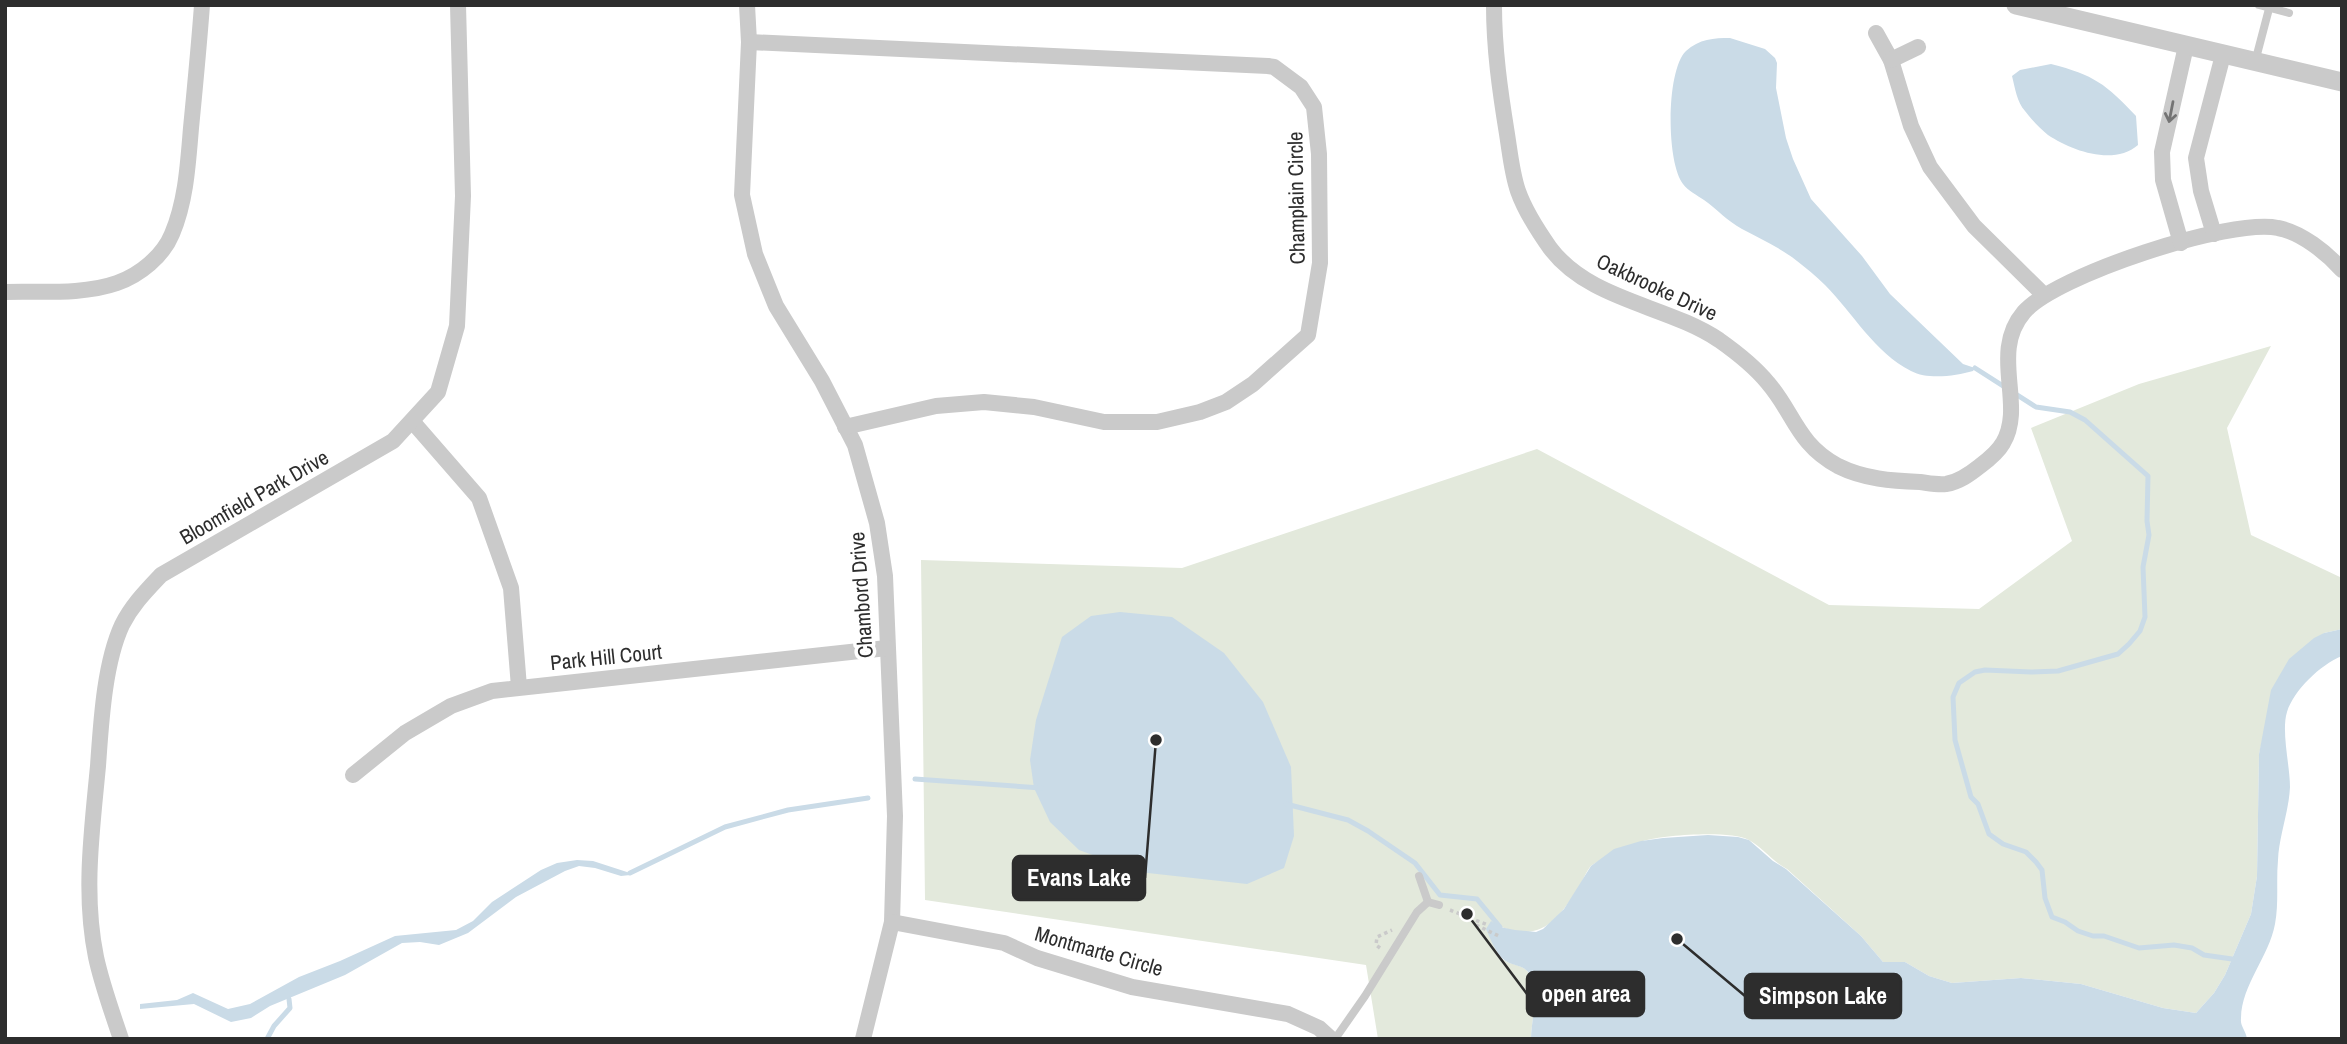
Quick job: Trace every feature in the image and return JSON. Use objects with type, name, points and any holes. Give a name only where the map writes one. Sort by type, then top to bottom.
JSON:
[{"type":"street","points":[[5,292],[98,289],[120,282],[140,271],[159,254],[171,236],[185,186],[202,5]]},
{"type":"street","name":"Bloomfield Park Drive","points":[[121,1039],[96,957],[90,908],[89,866],[108,672],[121,627],[137,600],[161,575],[393,441],[438,392],[457,326],[463,195],[458,5]]},
{"type":"street","name":"Chambord Drive","points":[[747,5],[742,195],[755,254],[776,306],[822,381],[855,445],[877,523],[884,576],[895,816],[892,922],[863,1039]]},
{"type":"street","name":"Oakbrooke Drive","points":[[1493,5],[1499,86],[1518,192],[1552,250],[1598,287],[1694,325],[1719,340],[1769,384],[1810,446],[1837,465],[1868,477],[1946,484],[1966,477],[1984,463],[2003,444],[2011,421],[2007,349],[2012,332],[2023,313],[2044,295],[2106,266],[2180,243],[2252,226],[2280,228],[2321,250],[2342,270]]},
{"type":"street","points":[[2016,5],[2342,82]]},
{"type":"street","points":[[1876,33],[1891,60],[1911,126],[1930,167],[1973,226],[2044,295]]},
{"type":"street","name":"Champlain Circle","points":[[748,42],[1268,66],[1274,67],[1301,87],[1314,107],[1318,154],[1320,263],[1308,335],[1253,384],[1226,402],[1200,412],[1157,422],[1104,422],[1034,407],[984,402],[936,406],[845,427]]},
{"type":"street","points":[[2180,243],[2163,180],[2162,152],[2186,46]]},
{"type":"street","points":[[1891,60],[1918,47]]},
{"type":"street","points":[[2214,234],[2201,191],[2196,158],[2223,55]]},
{"type":"street","points":[[412,421],[480,498],[511,588],[519,687]]},
{"type":"street","name":"Park Hill Court","points":[[353,775],[405,733],[450,706],[492,691],[887,648]]},
{"type":"street","name":"Montmarte Circle","points":[[892,922],[1004,943],[1037,958],[1132,987],[1288,1014],[1319,1028],[1333,1039]]},
{"type":"lane","points":[[2259,5],[2289,13]]},
{"type":"lane","points":[[2255,62],[2269,6]]},
{"type":"lane","points":[[1419,876],[1428,902]]},
{"type":"lane","points":[[1428,902],[1439,905]]},
{"type":"lane","points":[[1333,1039],[1365,996],[1417,912],[1428,902]]},
{"type":"path","points":[[1439,905],[1488,925]]},
{"type":"path","points":[[1476,925],[1501,937]]},
{"type":"shaded area","points":[[2271,346],[2227,428],[2251,535],[2342,578],[2342,629],[2324,633],[2267,721],[2259,754],[2257,876],[2251,914],[2225,975],[2214,993],[2196,1013],[2163,1008],[2081,984],[2021,978],[1952,983],[1929,976],[1905,962],[1883,962],[1861,936],[1787,869],[1749,840],[1727,835],[1681,835],[1638,843],[1607,856],[1590,867],[1562,911],[1544,927],[1521,932],[1491,922],[1498,954],[1507,962],[1527,971],[1534,984],[1531,1039],[1378,1039],[1366,965],[925,900],[921,560],[1182,568],[1537,449],[1829,605],[1979,609],[2072,541],[2031,428],[2139,384]]},
{"type":"water","points":[[1730,38],[1765,49],[1775,58],[1776,88],[1786,138],[1811,199],[1862,256],[1890,294],[1963,364],[1975,368],[1973,371],[1950,376],[1925,376],[1898,363],[1875,343],[1811,272],[1783,252],[1742,229],[1683,184],[1677,173],[1671,137],[1672,96],[1679,61],[1686,51],[1696,44],[1712,39]]},
{"type":"water","points":[[2051,64],[2089,77],[2116,96],[2136,116],[2138,145],[2117,155],[2093,154],[2069,146],[2042,130],[2020,103],[2012,76],[2020,70]]},
{"type":"water","points":[[1120,612],[1172,617],[1224,653],[1263,702],[1291,767],[1294,836],[1284,868],[1247,884],[1139,872],[1079,850],[1050,822],[1034,788],[1030,760],[1036,720],[1062,637],[1091,616]]},
{"type":"water","points":[[2342,629],[2342,656],[2325,665],[2309,679],[2295,695],[2285,720],[2290,787],[2277,868],[2276,916],[2272,936],[2245,994],[2241,1022],[2247,1039],[1531,1039],[1534,984],[1524,968],[1507,962],[1497,952],[1486,929],[1491,921],[1500,927],[1536,932],[1543,929],[1564,909],[1591,866],[1614,849],[1641,841],[1708,835],[1749,840],[1861,936],[1883,962],[1905,962],[1929,976],[1952,983],[2021,978],[2081,984],[2163,1008],[2196,1013],[2214,993],[2225,975],[2251,914],[2257,876],[2259,754],[2271,690],[2289,659],[2314,638]]},
{"type":"water","points":[[593,861],[630,875],[621,876],[579,866],[565,871],[516,897],[468,933],[439,945],[402,943],[345,975],[270,1006],[251,1018],[231,1022],[194,1004],[140,1009],[140,1004],[177,1000],[193,993],[228,1009],[250,1004],[299,977],[395,936],[456,930],[473,921],[492,902],[541,870],[557,863]]},
{"type":"waterway","points":[[1975,368],[2036,407],[2070,412],[2085,420],[2148,476],[2149,535],[2143,567],[2145,617],[2140,631],[2118,654],[2058,671],[1985,670],[1975,672],[1959,683],[1953,697],[1955,740],[1971,797],[1978,804],[1989,834],[2003,844],[2026,852],[2042,870],[2045,898],[2052,917],[2078,931],[2104,936],[2139,948],[2174,945],[2192,948],[2204,955],[2232,959]]},
{"type":"waterway","points":[[915,779],[1041,788]]},
{"type":"waterway","points":[[630,873],[725,827],[788,810],[868,798]]},
{"type":"waterway","points":[[1286,804],[1348,820],[1368,831],[1415,863],[1440,895],[1477,899],[1500,927]]},
{"type":"waterway","points":[[267,1039],[274,1026],[290,1008],[289,999]]},
{"type":"place","name":"Evans Lake","points":[[1156,740]]},
{"type":"place","name":"open area","points":[[1467,914]]},
{"type":"place","name":"Simpson Lake","points":[[1677,939]]}]
